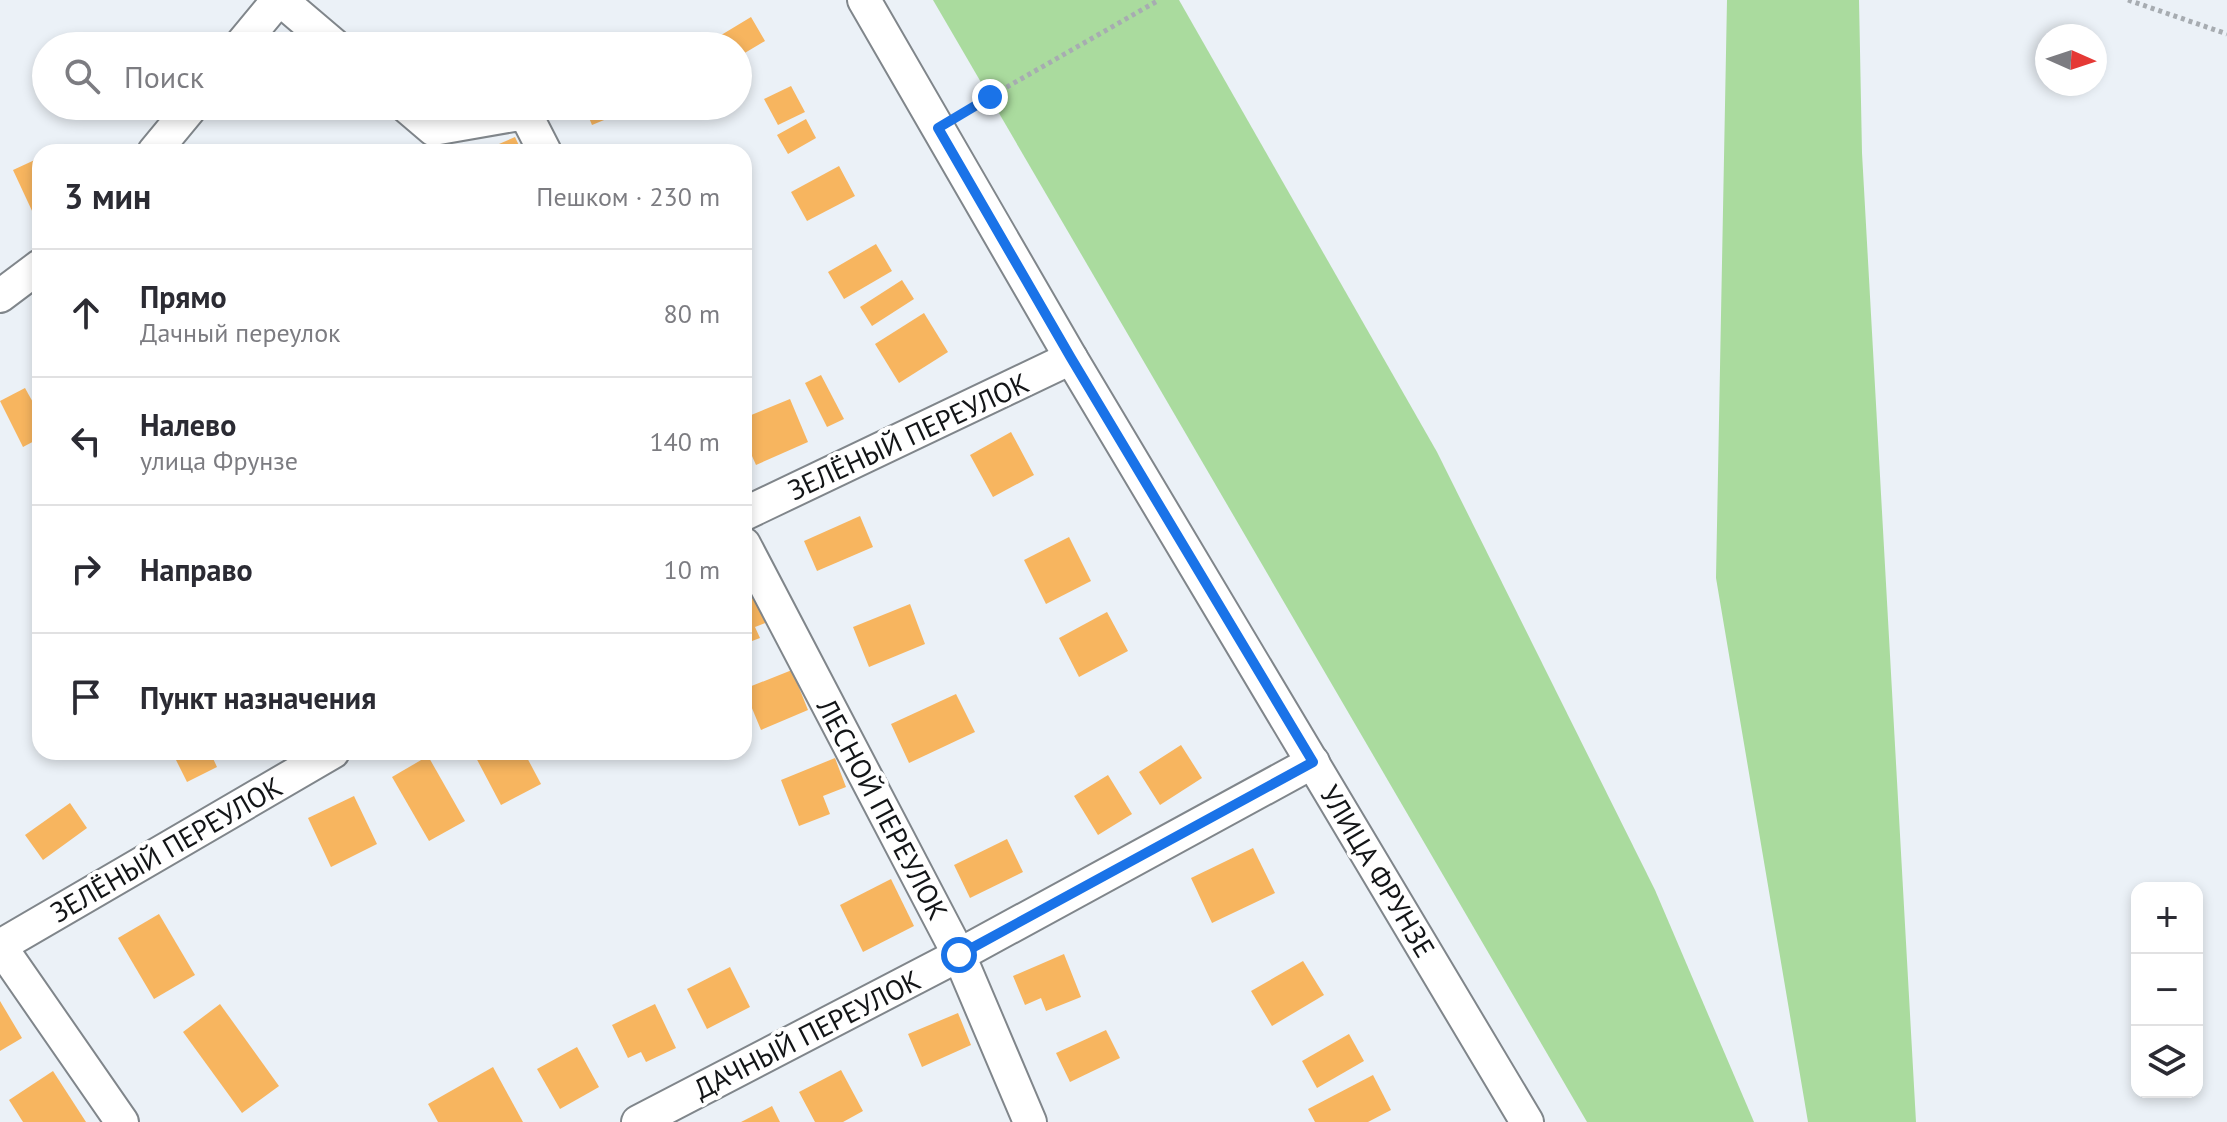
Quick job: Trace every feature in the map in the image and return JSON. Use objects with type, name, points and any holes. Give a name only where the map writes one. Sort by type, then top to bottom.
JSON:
[{"type":"street","points":[[252,32],[280,0],[318,32]]},
{"type":"street","name":"УЛИЦА ФРУНЗЕ","points":[[864,0],[1071,358],[1527,1122]]},
{"type":"street","points":[[161,144],[180,120]]},
{"type":"street","points":[[422,120],[433,129],[485,120]]},
{"type":"street","points":[[529,120],[541,144]]},
{"type":"street","points":[[0,296],[32,272]]},
{"type":"street","name":"ЗЕЛЁНЫЙ ПЕРЕУЛОК","points":[[752,510],[1071,358]]},
{"type":"street","name":"ЛЕСНОЙ ПЕРЕУЛОК","points":[[752,559],[959,955],[1030,1122]]},
{"type":"street","name":"ЗЕЛЁНЫЙ ПЕРЕУЛОК","points":[[0,946],[319,760]]},
{"type":"street","name":"ДАЧНЫЙ ПЕРЕУЛОК","points":[[638,1122],[959,955],[1313,762]]},
{"type":"street","points":[[0,946],[122,1122]]},
{"type":"path","points":[[938,128],[1159,0]]},
{"type":"path","points":[[2128,0],[2227,34]]},
{"type":"green space","points":[[933,0],[1179,0],[1437,452],[1655,890],[1754,1122],[1587,1122]]},
{"type":"green space","points":[[1727,0],[1859,0],[1862,153],[1916,1122],[1808,1122],[1716,578]]},
{"type":"building","points":[[751,17],[765,41],[752,49],[752,32],[726,32]]},
{"type":"building","points":[[791,86],[805,112],[778,125],[764,99]]},
{"type":"building","points":[[806,119],[816,138],[788,154],[777,135]]},
{"type":"building","points":[[515,137],[518,144],[499,144]]},
{"type":"building","points":[[32,161],[32,211],[13,170]]},
{"type":"building","points":[[839,166],[855,196],[807,221],[791,192]]},
{"type":"building","points":[[876,244],[892,271],[844,299],[828,272]]},
{"type":"building","points":[[902,280],[914,299],[872,326],[860,307]]},
{"type":"building","points":[[924,313],[948,352],[899,383],[875,344]]},
{"type":"building","points":[[821,375],[844,419],[827,427],[805,383]]},
{"type":"building","points":[[25,388],[32,401],[32,442],[23,447],[0,401]]},
{"type":"building","points":[[790,399],[808,442],[756,465],[752,456],[752,415]]},
{"type":"building","points":[[1011,432],[1034,475],[993,497],[970,455]]},
{"type":"building","points":[[860,516],[873,547],[817,571],[804,541]]},
{"type":"building","points":[[1069,537],[1091,581],[1046,604],[1024,560]]},
{"type":"building","points":[[752,585],[768,622],[755,627],[760,638],[752,641]]},
{"type":"building","points":[[910,604],[925,644],[869,667],[853,627]]},
{"type":"building","points":[[1107,612],[1128,651],[1079,677],[1059,638]]},
{"type":"building","points":[[792,670],[808,710],[761,730],[752,708],[752,686]]},
{"type":"building","points":[[956,694],[975,732],[909,763],[891,724]]},
{"type":"building","points":[[1181,745],[1202,778],[1160,805],[1139,772]]},
{"type":"building","points":[[835,758],[846,787],[823,796],[830,814],[799,826],[781,780]]},
{"type":"building","points":[[176,760],[214,760],[217,767],[187,782]]},
{"type":"building","points":[[421,760],[430,760],[465,821],[429,841],[392,777]]},
{"type":"building","points":[[477,760],[528,760],[541,784],[501,805]]},
{"type":"building","points":[[1108,775],[1132,814],[1098,835],[1074,796]]},
{"type":"building","points":[[354,796],[377,844],[331,867],[308,818]]},
{"type":"building","points":[[70,803],[87,828],[43,860],[25,835]]},
{"type":"building","points":[[1007,839],[1023,872],[970,898],[954,865]]},
{"type":"building","points":[[1253,848],[1275,893],[1212,923],[1191,878]]},
{"type":"building","points":[[891,879],[914,926],[863,952],[840,905]]},
{"type":"building","points":[[159,914],[195,975],[154,999],[118,938]]},
{"type":"building","points":[[1064,954],[1081,997],[1046,1011],[1041,998],[1025,1005],[1013,976]]},
{"type":"building","points":[[1303,961],[1324,995],[1272,1026],[1251,991]]},
{"type":"building","points":[[730,967],[750,1007],[707,1029],[687,989]]},
{"type":"building","points":[[0,1001],[22,1038],[0,1051]]},
{"type":"building","points":[[220,1004],[279,1086],[242,1113],[183,1032]]},
{"type":"building","points":[[655,1004],[676,1048],[646,1062],[641,1052],[628,1058],[612,1025]]},
{"type":"building","points":[[958,1013],[971,1045],[922,1067],[908,1034]]},
{"type":"building","points":[[1106,1030],[1120,1058],[1070,1082],[1056,1053]]},
{"type":"building","points":[[1349,1034],[1364,1061],[1317,1088],[1302,1061]]},
{"type":"building","points":[[577,1047],[599,1087],[560,1109],[537,1069]]},
{"type":"building","points":[[493,1067],[523,1122],[438,1122],[428,1104]]},
{"type":"building","points":[[841,1070],[863,1111],[843,1122],[815,1122],[799,1092]]},
{"type":"building","points":[[53,1071],[86,1122],[23,1122],[9,1100]]},
{"type":"building","points":[[1373,1075],[1391,1110],[1368,1122],[1315,1122],[1308,1109]]},
{"type":"building","points":[[772,1106],[780,1122],[741,1122]]},
{"type":"route","points":[[959,955],[1313,762],[1071,358],[938,128],[990,97]]}]
